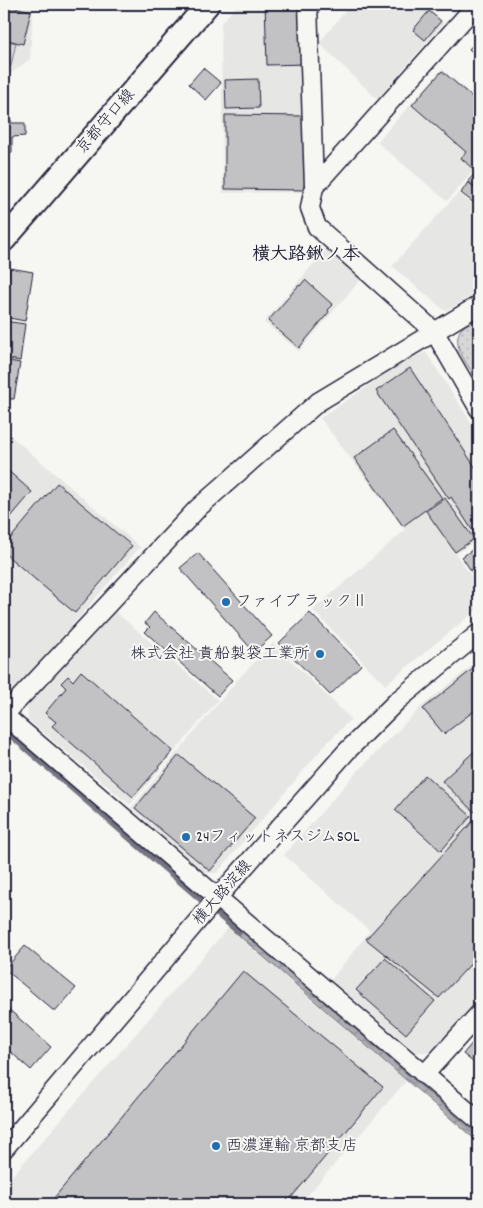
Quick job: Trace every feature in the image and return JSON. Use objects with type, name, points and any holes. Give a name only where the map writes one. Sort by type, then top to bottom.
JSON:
[{"type":"main road","name":"京都守口線","points":[[4,240],[208,4]]},
{"type":"street","points":[[308,4],[314,187],[310,208],[317,226],[434,331],[479,409]]},
{"type":"street","points":[[314,187],[477,4]]},
{"type":"street","points":[[479,305],[318,402],[198,508],[4,715],[479,1121]]},
{"type":"street","name":"横大路淀線","points":[[4,1148],[217,898],[346,752],[397,701],[479,633]]},
{"type":"street","points":[[424,1075],[479,1014]]},
{"type":"shaded area","points":[[4,4],[19,4],[33,7],[30,59],[4,79]]},
{"type":"shaded area","points":[[238,4],[306,4],[309,192],[223,193],[221,23]]},
{"type":"shaded area","points":[[351,4],[423,4],[444,23],[377,99],[319,43]]},
{"type":"shaded area","points":[[4,40],[16,43],[11,66],[4,70]]},
{"type":"shaded area","points":[[442,69],[479,101],[479,165],[447,201],[377,142]]},
{"type":"shaded area","points":[[458,193],[479,209],[479,292],[445,311],[392,266]]},
{"type":"shaded area","points":[[327,248],[362,278],[299,351],[264,322]]},
{"type":"shaded area","points":[[479,318],[479,382],[462,356],[459,349],[458,334],[462,328]]},
{"type":"shaded area","points":[[426,352],[479,435],[479,538],[456,554],[479,587],[479,608],[385,685],[313,610],[405,530],[320,418],[407,360]]},
{"type":"shaded area","points":[[4,430],[140,547],[14,692],[4,692]]},
{"type":"shaded area","points":[[111,608],[218,700],[130,805],[28,720],[27,701]]},
{"type":"shaded area","points":[[273,643],[351,719],[325,745],[217,873],[206,873],[131,808],[240,677]]},
{"type":"shaded area","points":[[479,660],[479,999],[432,1053],[416,1052],[331,980],[370,931],[284,855],[355,774],[421,707]]},
{"type":"shaded area","name":"西濃運輸 京都支店","points":[[228,928],[406,1081],[300,1204],[18,1204],[4,1192],[4,1185]]},
{"type":"water","points":[[230,928],[238,928],[479,1136],[479,1143]]},
{"type":"building","points":[[4,4],[10,4],[9,6],[31,11],[23,44],[4,39]]},
{"type":"building","points":[[42,4],[66,4],[65,9]]},
{"type":"building","points":[[265,4],[305,4],[307,64],[267,65]]},
{"type":"building","points":[[429,11],[441,21],[425,40],[413,30]]},
{"type":"building","points":[[479,38],[479,58],[469,49]]},
{"type":"building","points":[[203,68],[221,83],[206,100],[189,84]]},
{"type":"building","points":[[442,71],[479,103],[479,164],[474,170],[461,158],[466,152],[412,105]]},
{"type":"building","points":[[258,79],[259,108],[226,109],[225,80]]},
{"type":"building","points":[[225,115],[307,116],[307,190],[225,189]]},
{"type":"building","points":[[4,120],[11,120],[11,123],[25,123],[25,136],[12,137],[12,153],[4,153]]},
{"type":"building","points":[[479,169],[479,191],[468,181]]},
{"type":"building","points":[[468,182],[479,191],[479,207],[461,193]]},
{"type":"building","points":[[10,268],[33,272],[25,321],[4,317],[4,298]]},
{"type":"building","points":[[305,280],[333,305],[299,348],[268,321]]},
{"type":"building","points":[[4,321],[25,324],[20,361],[4,358]]},
{"type":"building","points":[[4,360],[20,363],[14,399],[4,399]]},
{"type":"building","points":[[410,368],[479,473],[479,534],[476,536],[451,497],[449,499],[376,391]]},
{"type":"building","points":[[393,430],[442,498],[403,526],[354,458]]},
{"type":"building","points":[[4,467],[32,492],[4,525]]},
{"type":"building","points":[[57,483],[132,546],[75,613],[4,553],[4,546]]},
{"type":"building","points":[[445,498],[474,539],[455,552],[426,511]]},
{"type":"building","points":[[479,545],[479,578],[477,580],[462,557]]},
{"type":"building","name":"ファイブ ラックⅡ","points":[[198,553],[272,636],[254,652],[180,568]]},
{"type":"building","points":[[154,612],[232,680],[218,696],[145,632],[150,627],[145,623]]},
{"type":"building","name":"株式会社 貴船製袋工業所","points":[[310,613],[361,665],[330,695],[279,643]]},
{"type":"building","points":[[479,664],[479,707],[444,734],[423,709]]},
{"type":"building","points":[[81,671],[173,751],[133,797],[52,726],[56,722],[45,713],[66,688],[61,683],[68,676],[73,681]]},
{"type":"building","points":[[479,747],[479,807],[474,812],[442,781]]},
{"type":"building","points":[[179,755],[255,818],[210,871],[135,808]]},
{"type":"building","points":[[425,775],[471,816],[441,851],[395,810]]},
{"type":"building","points":[[474,820],[479,825],[479,955],[439,998],[366,939]]},
{"type":"building","points":[[25,946],[76,988],[55,1012],[5,969]]},
{"type":"building","points":[[385,958],[435,1001],[406,1034],[356,990]]},
{"type":"building","name":"西濃運輸 京都支店","points":[[243,971],[383,1087],[286,1204],[49,1204]]},
{"type":"building","points":[[4,1005],[51,1047],[31,1070],[4,1046]]},
{"type":"building","points":[[479,1035],[479,1067],[463,1054]]},
{"type":"waterway","points":[[4,730],[239,933]]},
{"type":"place","name":"ファイブ ラックⅡ","points":[[226,602]]},
{"type":"place","name":"株式会社 貴船製袋工業所","points":[[320,654]]},
{"type":"place","name":"24フィットネスジムSOL","points":[[186,837]]},
{"type":"place","name":"西濃運輸 京都支店","points":[[216,1146]]},
{"type":"district","name":"横大路鍬ノ本","points":[[306,255]]}]
